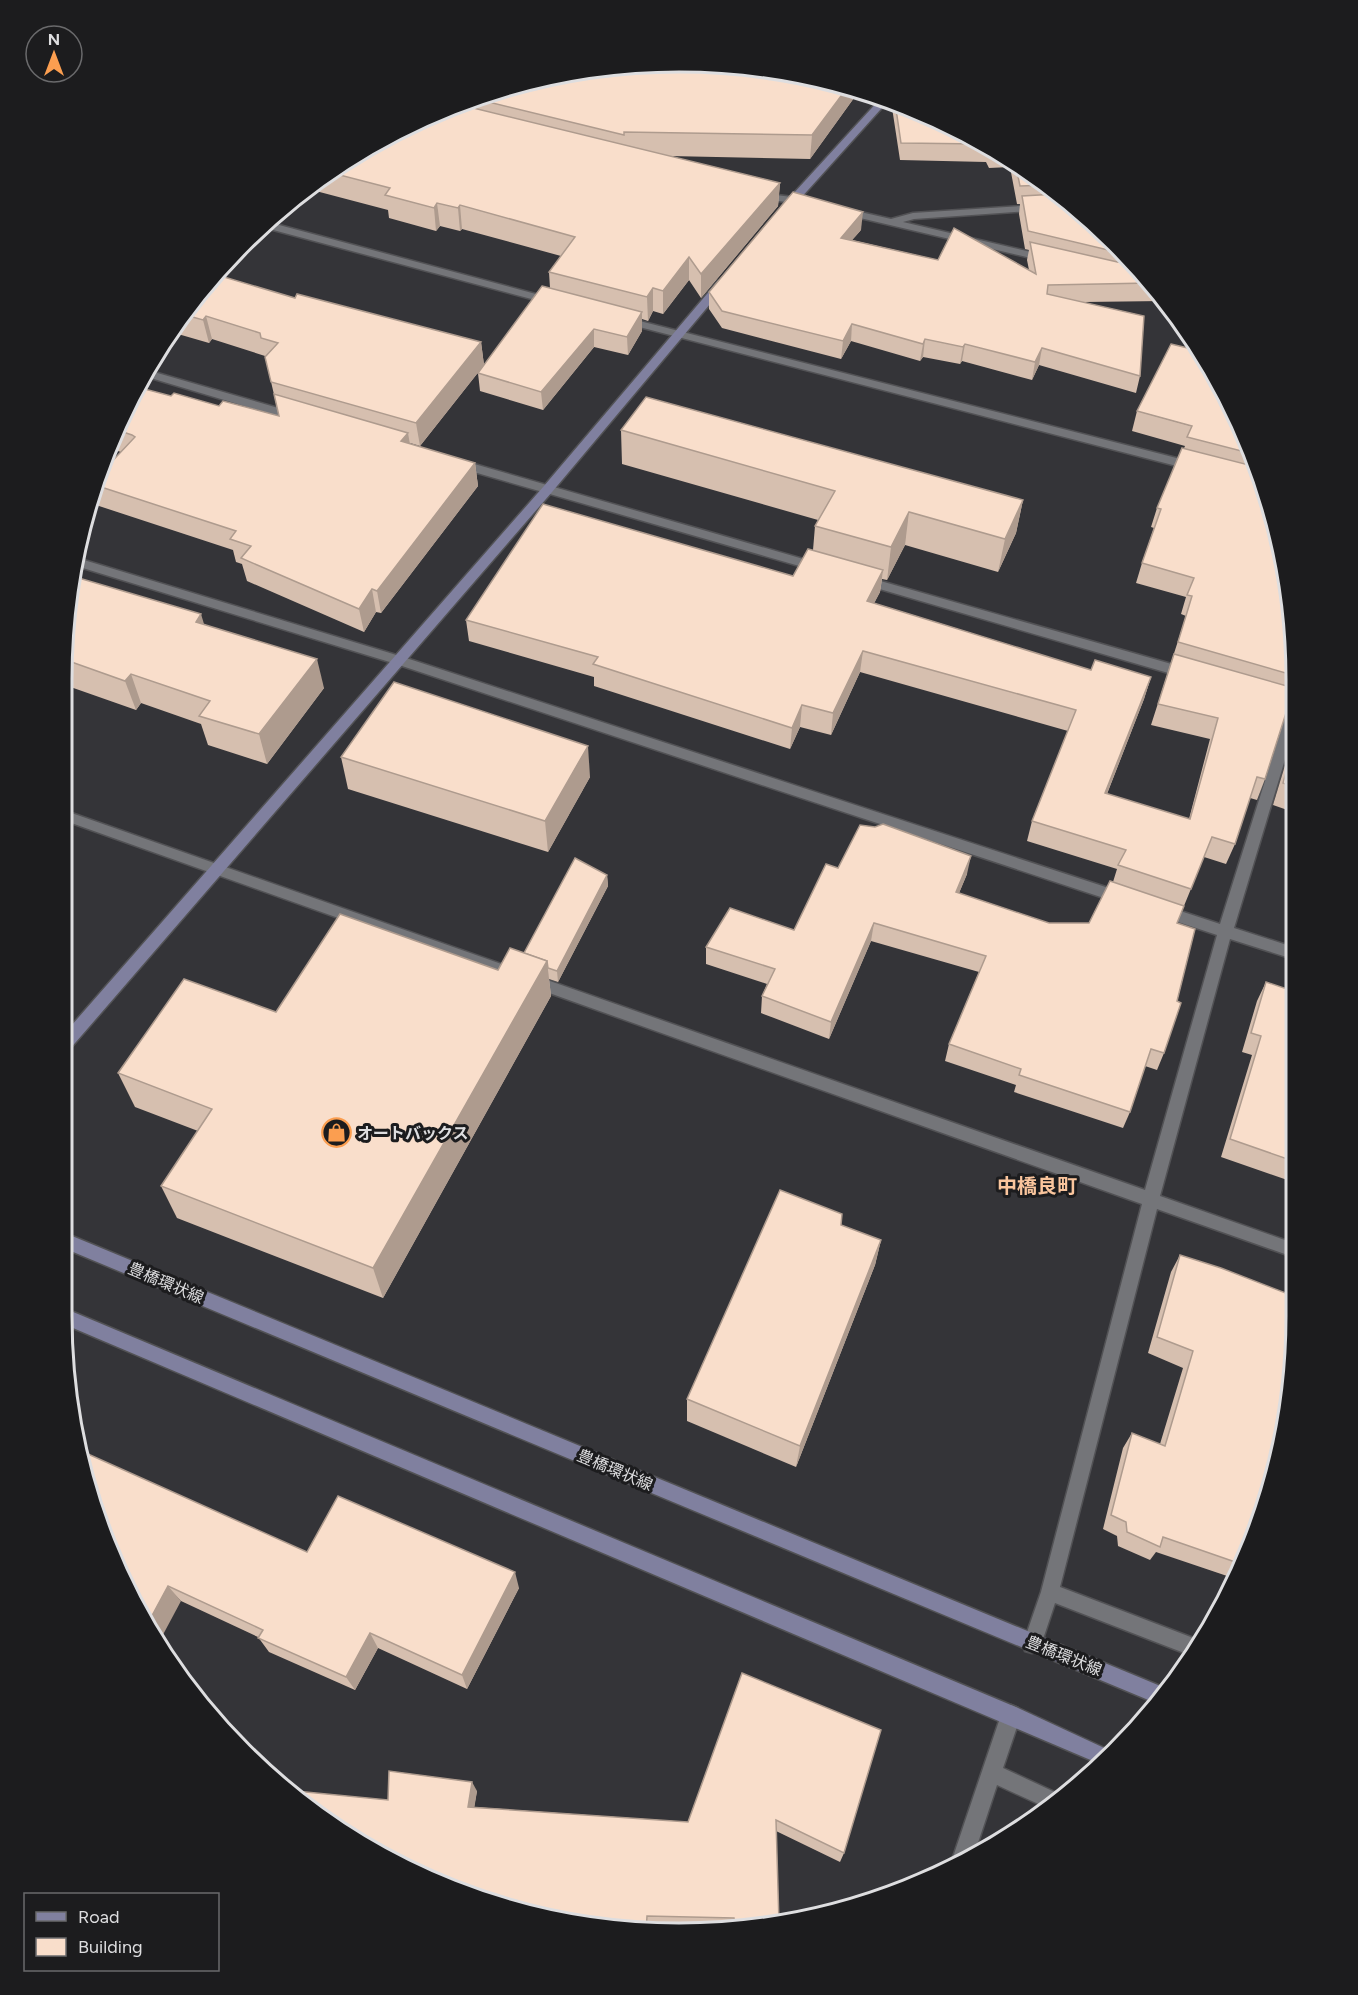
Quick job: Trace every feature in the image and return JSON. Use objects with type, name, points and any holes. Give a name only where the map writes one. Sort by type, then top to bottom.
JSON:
[{"type":"main road","points":[[778,217],[879,106]]},
{"type":"main road","points":[[72,1036],[548,489],[732,272]]},
{"type":"main road","name":"豊橋環状線","points":[[72,1244],[1155,1693]]},
{"type":"main road","points":[[72,1320],[1011,1715],[1098,1754]]},
{"type":"street","points":[[751,195],[794,199],[815,204]]},
{"type":"street","points":[[892,222],[913,216],[1060,207]]},
{"type":"street","points":[[837,209],[1060,262]]},
{"type":"street","points":[[275,227],[564,304]]},
{"type":"street","points":[[610,316],[1205,470]]},
{"type":"street","points":[[153,375],[307,420]]},
{"type":"street","points":[[445,460],[1204,679]]},
{"type":"street","points":[[83,564],[398,660],[1286,951]]},
{"type":"street","points":[[1262,695],[1286,702]]},
{"type":"street","points":[[1032,1644],[1050,1592],[1151,1199],[1225,932],[1286,737]]},
{"type":"street","points":[[72,818],[1286,1247]]},
{"type":"street","points":[[1050,1592],[1189,1645]]},
{"type":"street","points":[[965,1851],[1011,1715]]},
{"type":"street","points":[[992,1773],[1049,1798]]},
{"type":"building","points":[[679,72],[758,77],[842,95],[812,135],[624,132],[624,135],[490,102],[561,84],[600,77]]},
{"type":"building","points":[[473,108],[780,183],[701,274],[689,257],[663,291],[653,288],[647,297],[549,272],[575,237],[460,205],[458,208],[437,203],[434,208],[385,195],[390,188],[340,175],[411,135]]},
{"type":"building","points":[[897,113],[965,144],[901,143]]},
{"type":"building","points":[[1018,175],[1033,186],[1020,186]]},
{"type":"building","points":[[793,192],[863,212],[841,238],[938,260],[954,228],[1036,274],[1030,242],[1120,262],[1139,283],[1048,285],[1047,294],[1144,316],[1140,376],[1042,348],[1035,362],[965,344],[963,347],[925,339],[923,344],[852,324],[843,341],[722,311],[709,292]]},
{"type":"building","points":[[1046,195],[1108,250],[1028,231],[1022,196]]},
{"type":"building","points":[[225,277],[295,298],[297,294],[481,342],[416,423],[271,382],[265,357],[278,343],[261,338],[260,333],[206,316],[203,320],[192,317]]},
{"type":"building","points":[[542,286],[642,312],[627,337],[594,329],[541,392],[478,373]]},
{"type":"building","points":[[1171,344],[1188,348],[1205,376],[1242,451],[1187,437],[1192,426],[1137,411]]},
{"type":"building","points":[[146,389],[171,396],[174,393],[219,406],[223,401],[279,416],[274,394],[408,433],[401,441],[475,463],[377,591],[372,589],[359,609],[241,558],[251,546],[230,539],[236,531],[103,488],[113,460],[135,437],[125,433]]},
{"type":"building","points":[[646,397],[1023,500],[1005,539],[909,512],[891,547],[815,526],[835,491],[621,430]]},
{"type":"building","points":[[1182,448],[1247,464],[1265,522],[1274,561],[1281,600],[1286,673],[1178,642],[1192,596],[1187,595],[1194,578],[1142,563],[1161,509],[1157,508]]},
{"type":"building","points":[[543,504],[793,576],[808,549],[883,570],[867,601],[1091,670],[1095,660],[1151,677],[1105,793],[1190,819],[1218,718],[1158,704],[1174,654],[1286,686],[1286,713],[1265,779],[1257,777],[1235,844],[1212,837],[1191,889],[1118,865],[1126,850],[1032,821],[1076,710],[863,651],[833,713],[802,705],[792,728],[593,664],[598,657],[466,620]]},
{"type":"building","points":[[81,579],[201,614],[196,622],[317,659],[259,734],[199,716],[210,701],[131,674],[125,681],[72,662]]},
{"type":"building","points":[[394,682],[588,746],[545,821],[341,757]]},
{"type":"building","points":[[883,824],[971,856],[956,892],[1049,923],[1089,923],[1110,881],[1184,906],[1177,923],[1195,929],[1177,1001],[1181,1003],[1164,1053],[1151,1049],[1130,1112],[1019,1075],[1021,1069],[949,1044],[986,956],[874,923],[831,1022],[762,996],[775,969],[706,947],[730,908],[794,930],[826,864],[838,868],[860,825],[875,827]]},
{"type":"building","points":[[575,858],[607,875],[557,971],[548,968],[547,961],[524,953]]},
{"type":"building","points":[[340,914],[498,970],[510,948],[547,961],[373,1268],[161,1186],[212,1109],[118,1073],[184,979],[276,1012]]},
{"type":"building","points":[[1266,982],[1286,989],[1286,1159],[1230,1139],[1261,1036],[1251,1033]]},
{"type":"building","points":[[780,1190],[842,1214],[841,1225],[881,1240],[800,1446],[687,1399]]},
{"type":"building","points":[[1180,1255],[1286,1293],[1285,1356],[1274,1434],[1254,1511],[1234,1561],[1163,1537],[1160,1547],[1127,1532],[1126,1522],[1111,1515],[1132,1433],[1165,1446],[1193,1351],[1157,1337]]},
{"type":"building","points":[[89,1454],[307,1552],[338,1496],[515,1572],[462,1675],[370,1633],[346,1677],[258,1638],[263,1630],[168,1586],[152,1616],[118,1548],[104,1511]]},
{"type":"building","points":[[742,1673],[881,1730],[844,1853],[776,1820],[779,1914],[758,1918],[734,1920],[734,1918],[647,1916],[647,1922],[639,1922],[600,1918],[522,1902],[447,1877],[375,1842],[302,1792],[388,1800],[389,1771],[472,1782],[468,1807],[688,1822]]},
{"type":"place","name":"オートバックス","points":[[336,1133]]},
{"type":"district","name":"中橋良町","points":[[1037,1186]]}]
